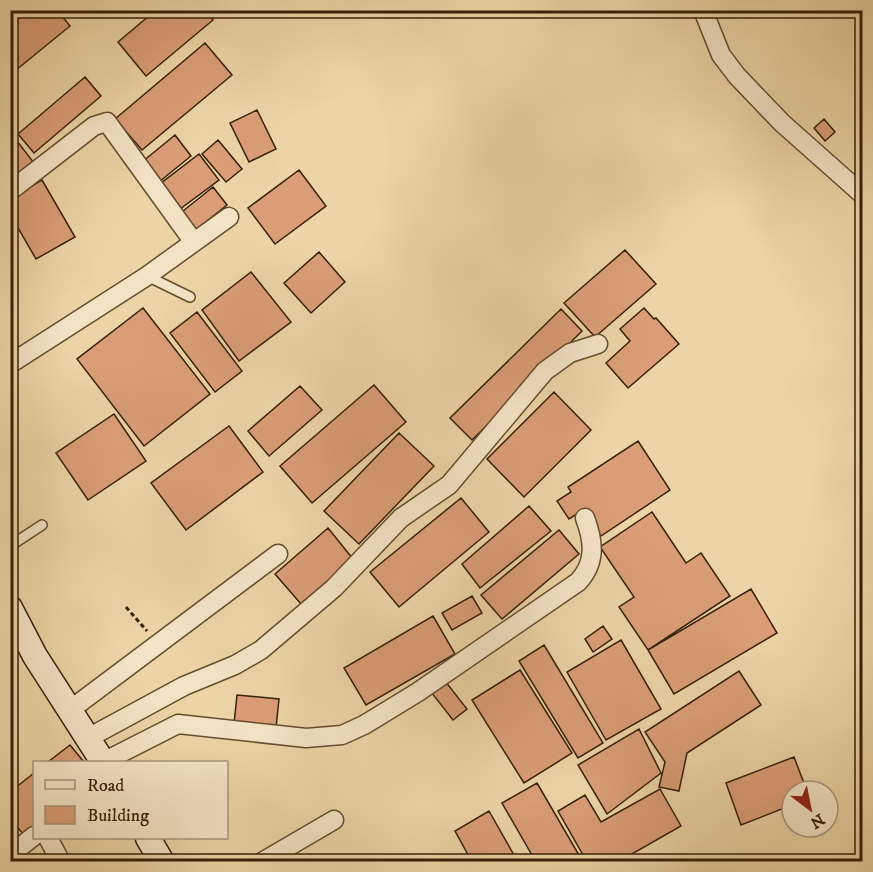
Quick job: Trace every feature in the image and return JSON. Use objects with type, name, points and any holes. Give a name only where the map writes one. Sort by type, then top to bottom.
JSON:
[{"type":"street","points":[[703,10],[721,55],[737,76],[782,123],[862,194]]},
{"type":"street","points":[[10,191],[94,126],[107,122],[193,241]]},
{"type":"street","points":[[10,364],[147,276],[229,217]]},
{"type":"street","points":[[88,738],[184,686],[235,665],[261,650],[334,588],[401,518],[449,485],[556,360],[570,353],[598,345]]},
{"type":"street","points":[[105,761],[178,723],[306,738],[342,735],[364,725],[418,692],[578,582],[589,570],[593,539],[585,518]]},
{"type":"street","points":[[70,710],[278,554]]},
{"type":"street","points":[[10,608],[18,644],[70,710],[102,761]]},
{"type":"street","points":[[262,861],[334,820]]},
{"type":"street","points":[[10,855],[33,837]]},
{"type":"street","points":[[49,839],[61,861]]},
{"type":"street","points":[[149,839],[162,861]]},
{"type":"lane","points":[[147,276],[190,297]]},
{"type":"lane","points":[[10,546],[42,525]]},
{"type":"path","points":[[126,607],[158,644]]},
{"type":"building","points":[[28,10],[57,10],[70,26],[10,75],[10,25]]},
{"type":"building","points":[[156,10],[205,10],[213,20],[146,76],[118,42]]},
{"type":"building","points":[[205,43],[232,75],[142,150],[115,119]]},
{"type":"building","points":[[85,77],[101,96],[34,153],[18,134]]},
{"type":"building","points":[[257,110],[276,149],[249,162],[230,123]]},
{"type":"building","points":[[824,119],[835,132],[825,141],[814,128]]},
{"type":"building","points":[[10,132],[34,163],[10,181]]},
{"type":"building","points":[[175,135],[191,156],[159,182],[142,162]]},
{"type":"building","points":[[218,140],[242,169],[226,182],[202,154]]},
{"type":"building","points":[[199,154],[219,180],[176,212],[156,187]]},
{"type":"building","points":[[299,170],[326,206],[275,244],[248,208]]},
{"type":"building","points":[[42,180],[75,237],[36,259],[10,214],[10,198]]},
{"type":"building","points":[[213,187],[227,205],[192,233],[178,215]]},
{"type":"building","points":[[625,250],[656,284],[595,337],[564,303]]},
{"type":"building","points":[[319,252],[345,282],[311,313],[284,283]]},
{"type":"building","points":[[251,272],[291,322],[239,361],[202,310]]},
{"type":"building","points":[[143,308],[210,394],[144,446],[77,359]]},
{"type":"building","points":[[644,308],[679,344],[628,388],[606,363],[630,341],[620,329]]},
{"type":"building","points":[[561,309],[582,331],[472,440],[450,418]]},
{"type":"building","points":[[197,312],[242,371],[215,392],[170,333]]},
{"type":"building","points":[[374,385],[406,422],[312,503],[280,466]]},
{"type":"building","points":[[300,386],[322,410],[269,456],[248,431]]},
{"type":"building","points":[[554,392],[591,430],[524,497],[487,459]]},
{"type":"building","points":[[114,414],[146,461],[88,500],[56,453]]},
{"type":"building","points":[[229,426],[263,472],[186,530],[151,483]]},
{"type":"building","points":[[399,433],[434,466],[359,544],[324,511]]},
{"type":"building","points":[[638,441],[670,490],[601,536],[583,510],[569,519],[557,501],[571,492],[568,487]]},
{"type":"building","points":[[461,498],[489,532],[399,607],[370,572]]},
{"type":"building","points":[[529,506],[551,531],[480,588],[462,564]]},
{"type":"building","points":[[652,512],[686,563],[701,553],[730,596],[648,650],[619,607],[634,597],[600,547]]},
{"type":"building","points":[[328,528],[353,559],[301,604],[275,574]]},
{"type":"building","points":[[559,530],[579,554],[502,619],[481,595]]},
{"type":"building","points":[[751,589],[777,633],[674,694],[648,650]]},
{"type":"building","points":[[472,596],[482,613],[452,630],[442,613]]},
{"type":"building","points":[[433,616],[455,654],[366,705],[344,668]]},
{"type":"building","points":[[603,626],[612,639],[593,652],[585,639]]},
{"type":"building","points":[[621,640],[661,709],[606,740],[567,672]]},
{"type":"building","points":[[544,645],[603,743],[578,758],[519,661]]},
{"type":"building","points":[[520,670],[572,753],[524,783],[472,700]]},
{"type":"building","points":[[739,671],[761,705],[687,753],[679,791],[659,787],[665,762],[645,732]]},
{"type":"building","points":[[445,681],[467,709],[453,720],[431,692]]},
{"type":"building","points":[[237,695],[279,699],[276,728],[234,724]]},
{"type":"building","points":[[639,729],[661,773],[607,814],[578,765]]},
{"type":"building","points":[[70,745],[83,761],[49,761]]},
{"type":"building","points":[[794,757],[802,779],[780,779],[780,810],[741,825],[726,783]]},
{"type":"building","points":[[33,774],[33,827],[24,835],[10,819],[10,792]]},
{"type":"building","points":[[537,783],[583,862],[536,862],[502,803]]},
{"type":"building","points":[[660,789],[681,826],[618,862],[587,862],[558,811],[585,795],[601,822]]},
{"type":"building","points":[[489,811],[518,862],[472,862],[455,831]]}]
